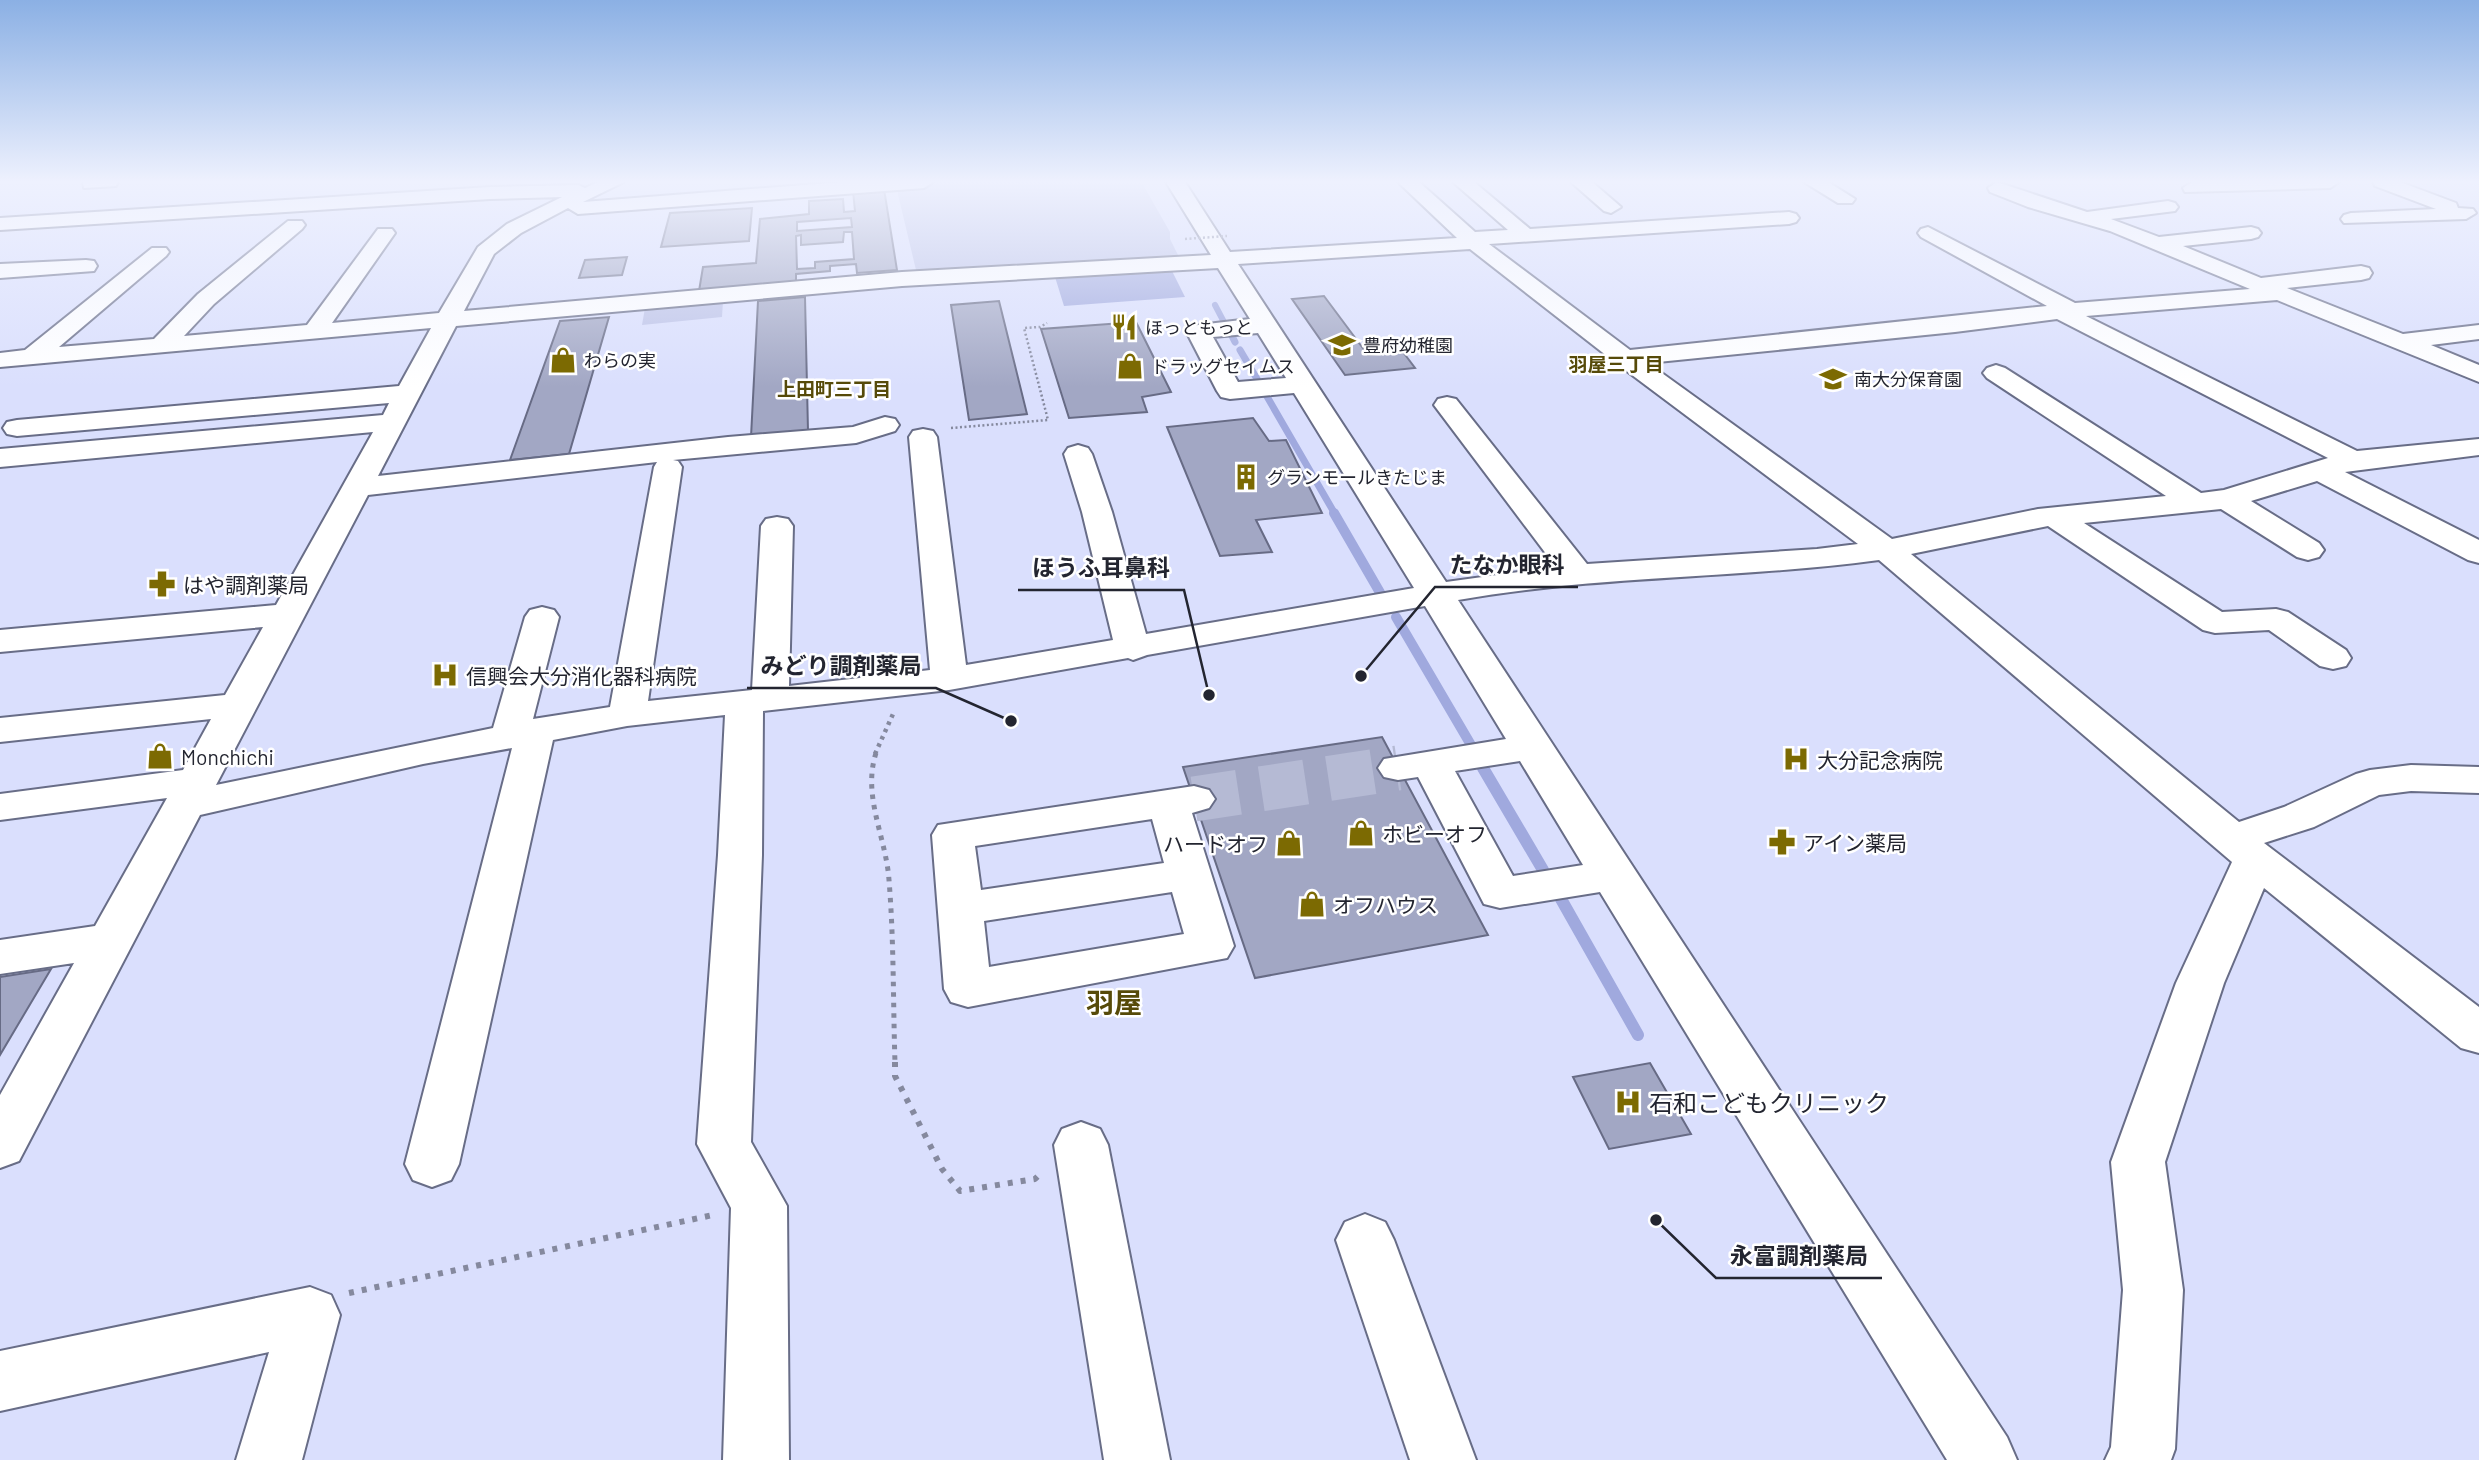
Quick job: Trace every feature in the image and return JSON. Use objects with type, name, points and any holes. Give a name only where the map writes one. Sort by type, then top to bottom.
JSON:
[{"type":"street","points":[[161,346],[206,299],[265,250]]},
{"type":"street","points":[[314,332],[373,250]]},
{"type":"street","points":[[0,1145],[486,250]]},
{"type":"street","points":[[0,360],[641,301],[1267,250]]},
{"type":"street","points":[[1484,250],[1625,358],[1886,550],[2243,848],[2479,1034]]},
{"type":"street","points":[[1958,250],[2065,311],[2353,460]]},
{"type":"street","points":[[2177,250],[2479,374]]},
{"type":"street","points":[[32,357],[159,252]]},
{"type":"street","points":[[1225,252],[1303,384],[1984,1460]]},
{"type":"street","points":[[0,271],[86,266]]},
{"type":"street","points":[[1625,358],[1955,325],[2270,289],[2361,273]]},
{"type":"street","points":[[1266,325],[1198,331],[1230,391],[1303,384]]},
{"type":"street","points":[[2401,342],[2479,332]]},
{"type":"street","points":[[1996,373],[2212,501],[2308,550]]},
{"type":"street","points":[[1447,405],[1578,574]]},
{"type":"street","points":[[17,428],[400,408]]},
{"type":"street","points":[[0,458],[400,408]]},
{"type":"street","points":[[357,487],[728,445],[856,435],[885,425]]},
{"type":"street","points":[[937,433],[949,679]]},
{"type":"street","points":[[0,807],[191,793],[627,715],[949,679],[1436,594],[1578,574],[1817,559],[1886,550],[2053,516],[2212,501],[2353,460],[2479,447]]},
{"type":"street","points":[[1078,453],[1097,512],[1133,649]]},
{"type":"street","points":[[627,715],[668,467]]},
{"type":"street","points":[[2318,470],[2479,553]]},
{"type":"street","points":[[2053,516],[2215,623],[2276,619],[2333,658]]},
{"type":"street","points":[[756,1460],[760,1206],[724,1144],[740,855],[777,526]]},
{"type":"street","points":[[0,641],[289,614]]},
{"type":"street","points":[[432,1164],[523,732],[542,617]]},
{"type":"street","points":[[0,730],[239,705]]},
{"type":"street","points":[[1533,747],[1414,766],[1500,893],[1614,875]]},
{"type":"street","points":[[2138,1460],[2143,1448],[2153,1290],[2138,1162],[2243,848],[2370,783],[2411,778],[2479,780]]},
{"type":"street","points":[[1181,801],[1189,874],[1211,946],[968,989],[953,835],[1181,801]]},
{"type":"street","points":[[960,909],[1189,874]]},
{"type":"street","points":[[0,957],[110,941]]},
{"type":"street","points":[[1081,1145],[1137,1460]]},
{"type":"street","points":[[1365,1240],[1443,1460]]},
{"type":"street","points":[[0,1381],[310,1315],[269,1460]]},
{"type":"path","points":[[1219,250],[1225,252]]},
{"type":"path","points":[[937,433],[1048,419],[1024,328],[1040,327],[1047,323]]},
{"type":"path","points":[[310,1315],[331,1297],[760,1206]]},
{"type":"shaded area","points":[[911,250],[1176,250],[1180,259],[940,274],[916,270]]},
{"type":"shaded area","points":[[1171,269],[1185,297],[1064,306],[1055,277]]},
{"type":"shaded area","points":[[723,301],[722,317],[642,325],[645,308]]},
{"type":"building","points":[[757,250],[796,250],[797,269],[815,268],[815,262],[854,259],[853,250],[894,250],[897,270],[857,273],[856,264],[830,266],[830,271],[796,274],[796,283],[699,291],[703,267],[756,263]]},
{"type":"building","points":[[627,257],[622,275],[579,278],[585,260]]},
{"type":"building","points":[[1324,296],[1368,355],[1403,352],[1415,368],[1345,375],[1292,299]]},
{"type":"building","points":[[805,297],[808,431],[751,437],[758,301]]},
{"type":"building","points":[[999,301],[1027,414],[969,420],[951,305]]},
{"type":"building","points":[[609,317],[569,454],[510,460],[560,321]]},
{"type":"building","points":[[1136,322],[1171,392],[1142,397],[1147,412],[1069,418],[1041,329]]},
{"type":"building","name":"グランモールきたじま","points":[[1253,418],[1269,441],[1286,440],[1322,513],[1256,520],[1272,552],[1220,556],[1167,427]]},
{"type":"building","points":[[1382,737],[1488,935],[1255,978],[1183,767]]},
{"type":"building","points":[[51,969],[0,1055],[0,977]]},
{"type":"building","points":[[1650,1063],[1691,1134],[1609,1149],[1573,1077]]},
{"type":"waterway","points":[[1215,305],[1225,324]]},
{"type":"waterway","points":[[1230,332],[1235,342]]},
{"type":"waterway","points":[[1240,350],[1260,384]]},
{"type":"waterway","points":[[1265,393],[1335,514]]},
{"type":"waterway","points":[[1334,513],[1382,596]]},
{"type":"waterway","points":[[1396,617],[1471,745]]},
{"type":"waterway","points":[[1483,768],[1543,870]]},
{"type":"waterway","points":[[1561,899],[1638,1035]]},
{"type":"tunnel","points":[[1194,799],[1398,768]]},
{"type":"place","name":"ほっともっと","points":[[1124,327]]},
{"type":"place","name":"豊府幼稚園","points":[[1342,345]]},
{"type":"place","name":"わらの実","points":[[563,360]]},
{"type":"place","name":"ドラッグセイムス","points":[[1130,366]]},
{"type":"place","name":"南大分保育園","points":[[1833,379]]},
{"type":"place","name":"グランモールきたじま","points":[[1246,477]]},
{"type":"place","name":"はや調剤薬局","points":[[162,584]]},
{"type":"place","name":"信興会大分消化器科病院","points":[[445,675]]},
{"type":"place","name":"たなか眼科","points":[[1361,676]]},
{"type":"place","name":"ほうふ耳鼻科","points":[[1209,695]]},
{"type":"place","name":"みどり調剤薬局","points":[[1011,721]]},
{"type":"place","name":"Monchichi","points":[[160,756]]},
{"type":"place","name":"大分記念病院","points":[[1796,759]]},
{"type":"place","name":"ホビーオフ","points":[[1361,833]]},
{"type":"place","name":"アイン薬局","points":[[1782,842]]},
{"type":"place","name":"ハードオフ","points":[[1289,843]]},
{"type":"place","name":"オフハウス","points":[[1312,904]]},
{"type":"place","name":"石和こどもクリニック","points":[[1628,1102]]},
{"type":"place","name":"永富調剤薬局","points":[[1656,1220]]},
{"type":"district","name":"羽屋三丁目","points":[[1616,363]]},
{"type":"district","name":"上田町三丁目","points":[[834,388]]},
{"type":"district","name":"羽屋","points":[[1114,1002]]}]
